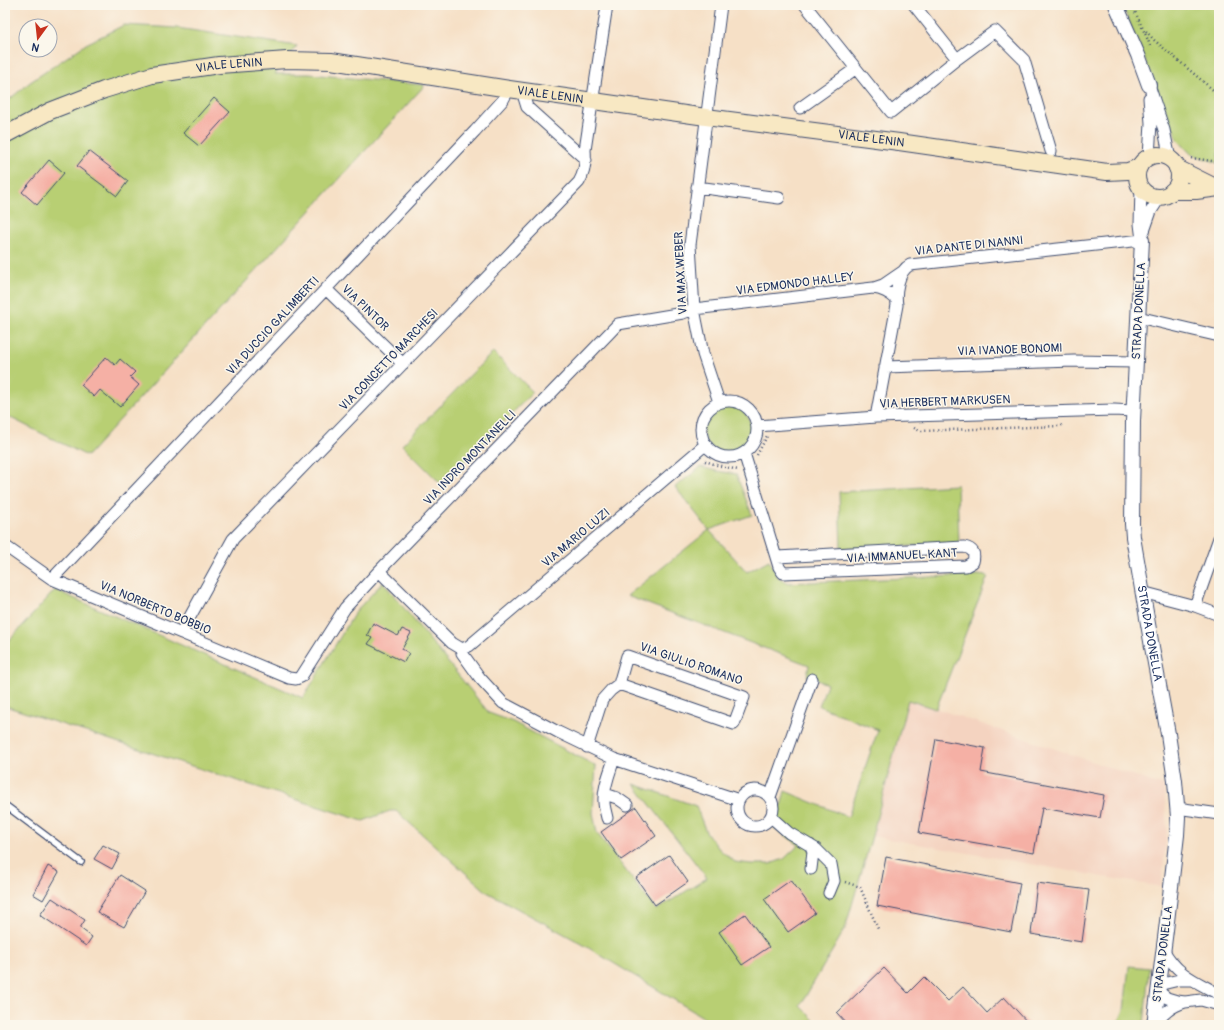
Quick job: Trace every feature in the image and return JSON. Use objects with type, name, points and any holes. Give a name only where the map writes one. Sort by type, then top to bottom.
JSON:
[{"type":"main road","name":"VIALE LENIN","points":[[5,135],[50,111],[104,90],[152,75],[219,64],[287,60],[331,61],[516,90],[706,117],[899,142],[1107,172],[1128,171],[1142,174]]},
{"type":"main road","name":"VIALE LENIN","points":[[1142,174],[1159,155],[1177,161],[1218,188]]},
{"type":"main road","points":[[1166,194],[1178,180],[1177,161]]},
{"type":"main road","name":"VIALE LENIN","points":[[1142,174],[1146,194],[1153,196],[1218,188]]},
{"type":"street","name":"VIA CONCETTO MARCHESI","points":[[180,633],[233,539],[579,182],[583,175],[586,160],[585,150],[607,5]]},
{"type":"street","name":"VIA MAX WEBER","points":[[719,402],[703,354],[694,309],[690,245],[721,5]]},
{"type":"street","points":[[805,5],[891,112],[957,59],[995,31],[1024,60],[1051,151]]},
{"type":"street","points":[[914,5],[957,59]]},
{"type":"street","points":[[1116,5],[1138,55],[1164,130],[1177,161]]},
{"type":"street","points":[[800,108],[855,69]]},
{"type":"street","points":[[1142,240],[1140,224],[1142,174],[1151,123],[1149,85]]},
{"type":"street","points":[[516,90],[527,107],[586,160]]},
{"type":"street","name":"VIA DUCCIO GALIMBERTI","points":[[52,579],[503,100],[516,90]]},
{"type":"street","points":[[697,187],[779,198]]},
{"type":"street","points":[[1142,240],[1148,218],[1166,194]]},
{"type":"street","name":"VIA DANTE DI NANNI","points":[[874,288],[883,285],[910,265],[1142,240]]},
{"type":"street","name":"STRADA DONELLA","points":[[1142,240],[1133,411],[1133,537],[1174,768],[1177,808],[1177,835],[1154,1025]]},
{"type":"street","points":[[876,417],[902,272]]},
{"type":"street","name":"VIA PINTOR","points":[[326,288],[403,364]]},
{"type":"street","name":"VIA EDMONDO HALLEY","points":[[694,309],[874,288],[884,290],[896,299]]},
{"type":"street","name":"VIA INDRO MONTANELLI","points":[[301,677],[345,608],[378,571],[618,324],[694,309]]},
{"type":"street","points":[[1138,317],[1219,336]]},
{"type":"street","name":"VIA IVANOE BONOMI","points":[[885,368],[1074,361],[1136,362]]},
{"type":"street","points":[[728,401],[744,405],[750,410],[757,426],[755,441],[746,458],[737,456],[728,458],[719,456],[711,452],[701,438],[701,420],[712,406],[719,402],[728,401]]},
{"type":"street","name":"VIA HERBERT MARKUSEN","points":[[757,426],[876,417],[1114,410],[1133,411]]},
{"type":"street","name":"VIA MARIO LUZI","points":[[462,649],[469,646],[705,445]]},
{"type":"street","name":"VIA IMMANUEL KANT","points":[[746,458],[781,570],[783,573],[966,566],[973,562],[974,553],[972,550],[964,547],[777,556]]},
{"type":"street","points":[[1195,606],[1219,538]]},
{"type":"street","name":"VIA NORBERTO BOBBIO","points":[[5,546],[52,579],[289,678],[296,679],[301,677]]},
{"type":"street","points":[[378,571],[452,643],[462,649],[462,653],[480,678],[503,703],[587,747],[614,759],[739,800]]},
{"type":"street","points":[[1142,592],[1195,606],[1219,615]]},
{"type":"street","points":[[1195,606],[1219,608]]},
{"type":"street","name":"VIA GIULIO ROMANO","points":[[627,656],[744,696],[734,724],[619,684],[627,656]]},
{"type":"street","points":[[770,797],[812,679]]},
{"type":"street","points":[[587,747],[602,700],[619,684]]},
{"type":"street","points":[[607,818],[604,794],[614,759]]},
{"type":"street","points":[[751,790],[762,791],[770,797],[774,807],[771,817],[767,821],[757,826],[742,820],[738,810],[739,800],[742,795],[751,790]]},
{"type":"street","points":[[604,794],[617,798],[627,805]]},
{"type":"street","points":[[1177,808],[1219,814]]},
{"type":"street","points":[[771,817],[789,833],[816,849],[831,864],[834,881],[828,893]]},
{"type":"street","points":[[810,845],[813,852],[811,869]]},
{"type":"street","points":[[1163,949],[1169,960],[1178,970],[1219,994]]},
{"type":"street","points":[[1185,1002],[1168,998],[1158,988],[1179,980],[1194,980]]},
{"type":"street","points":[[1154,1025],[1167,1011],[1176,1005],[1185,1002],[1201,1000],[1219,1004]]},
{"type":"lane","points":[[5,804],[81,862]]},
{"type":"path","points":[[1132,5],[1143,28],[1152,53]]},
{"type":"path","points":[[1143,28],[1154,40],[1219,95]]},
{"type":"path","points":[[1177,161],[1219,162]]},
{"type":"path","points":[[908,427],[920,431],[1060,426],[1066,422]]},
{"type":"path","points":[[735,469],[746,458],[753,460],[769,434]]},
{"type":"path","points":[[698,463],[704,460],[724,467],[739,470],[742,475]]},
{"type":"path","points":[[834,881],[838,880],[860,887],[878,929]]},
{"type":"shaded area","points":[[908,699],[1164,786],[1167,832],[1161,887],[872,836]]},
{"type":"green space","points":[[1122,5],[1219,5],[1219,163],[1191,154],[1178,140]]},
{"type":"green space","points":[[124,25],[177,28],[297,46],[275,74],[309,74],[425,85],[87,456],[5,415],[5,103],[29,83],[86,44]]},
{"type":"green space","points":[[493,352],[533,392],[442,485],[402,445]]},
{"type":"green space","points":[[727,405],[736,407],[744,412],[749,420],[751,429],[749,438],[744,446],[736,451],[727,453],[718,451],[710,446],[705,438],[703,429],[705,420],[710,412],[718,407]]},
{"type":"green space","points":[[701,467],[736,474],[752,515],[709,530],[675,487]]},
{"type":"green space","points":[[957,485],[959,544],[841,549],[839,492]]},
{"type":"green space","points":[[709,530],[747,572],[769,560],[779,578],[789,583],[977,575],[988,576],[936,709],[908,700],[872,836],[845,929],[800,1006],[819,1025],[716,1025],[577,941],[487,892],[396,811],[390,811],[363,821],[5,706],[5,645],[55,590],[303,698],[356,611],[383,582],[489,713],[513,722],[596,766],[593,813],[597,833],[656,910],[707,878],[634,784],[696,806],[706,832],[720,850],[735,862],[770,864],[784,859],[799,845],[773,827],[779,814],[785,791],[848,817],[878,730],[819,706],[827,684],[807,676],[809,665],[627,596]]},
{"type":"green space","points":[[1129,966],[1149,968],[1144,1025],[1117,1025],[1124,1010]]},
{"type":"building","points":[[214,98],[230,112],[199,146],[183,133]]},
{"type":"building","points":[[89,151],[128,181],[117,196],[77,166]]},
{"type":"building","points":[[49,160],[64,173],[37,205],[22,192]]},
{"type":"building","points":[[106,357],[115,365],[120,359],[135,372],[130,377],[139,385],[120,407],[100,390],[94,397],[81,385]]},
{"type":"building","points":[[373,623],[398,636],[402,629],[411,633],[402,649],[409,653],[404,662],[368,644],[372,638],[367,635]]},
{"type":"building","points":[[936,739],[985,748],[981,772],[1104,795],[1100,818],[1042,808],[1034,853],[919,833]]},
{"type":"building","points":[[636,807],[656,836],[621,860],[601,832]]},
{"type":"building","points":[[103,845],[120,854],[112,869],[94,859]]},
{"type":"building","points":[[669,855],[688,882],[655,905],[636,878]]},
{"type":"building","points":[[886,857],[1020,883],[1011,932],[877,906]]},
{"type":"building","points":[[48,866],[59,872],[43,900],[33,894]]},
{"type":"building","points":[[120,875],[145,891],[124,927],[97,912]]},
{"type":"building","points":[[791,880],[815,913],[788,932],[764,899]]},
{"type":"building","points":[[1037,883],[1089,890],[1082,942],[1031,934]]},
{"type":"building","points":[[52,898],[85,920],[80,928],[92,937],[86,946],[40,915]]},
{"type":"building","points":[[745,914],[769,947],[742,965],[719,932]]},
{"type":"building","points":[[884,968],[908,993],[924,977],[948,1001],[963,987],[987,1013],[1004,997],[1030,1025],[848,1025],[837,1013]]}]
